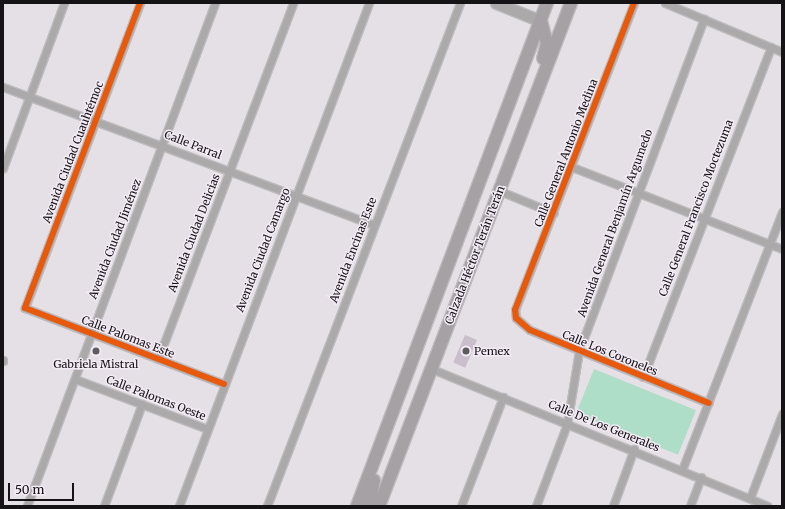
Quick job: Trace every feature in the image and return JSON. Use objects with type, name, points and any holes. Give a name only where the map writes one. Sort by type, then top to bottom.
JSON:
[{"type":"main road","name":"Calzada Héctor Terán Terán","points":[[356,506],[547,3]]},
{"type":"main road","name":"Calzada Héctor Terán Terán","points":[[379,506],[571,3]]},
{"type":"main road","points":[[522,131],[526,105],[545,54],[546,33],[541,21]]},
{"type":"main road","points":[[369,506],[382,440]]},
{"type":"street","points":[[3,168],[64,3]]},
{"type":"street","name":"Avenida Ciudad Cuauhtémoc","points":[[25,308],[140,3]]},
{"type":"street","name":"Avenida Ciudad Jiménez","points":[[27,506],[215,3]]},
{"type":"street","name":"Avenida Ciudad Delicias","points":[[158,359],[293,3]]},
{"type":"street","name":"Avenida Ciudad Camargo","points":[[179,506],[369,3]]},
{"type":"street","name":"Avenida Encinas Este","points":[[267,506],[460,3]]},
{"type":"street","points":[[496,3],[541,21]]},
{"type":"street","name":"Calle General Antonio Medina","points":[[515,310],[554,214],[634,3]]},
{"type":"street","points":[[664,3],[704,18],[782,52]]},
{"type":"street","name":"Avenida General Benjamín Argumedo","points":[[536,506],[567,424],[579,351],[704,18]]},
{"type":"street","name":"Calle General Francisco Moctezuma","points":[[643,377],[770,47]]},
{"type":"street","name":"Calle Parral","points":[[3,86],[374,225]]},
{"type":"street","points":[[572,167],[704,217],[782,249]]},
{"type":"street","points":[[500,191],[554,214]]},
{"type":"street","points":[[682,470],[782,212]]},
{"type":"street","name":"Calle Palomas Este","points":[[25,308],[224,384]]},
{"type":"street","name":"Calle Los Coroneles","points":[[515,310],[516,318],[523,326],[579,351],[709,403]]},
{"type":"street","name":"Calle De Los Generales","points":[[432,369],[567,424],[634,449],[766,506]]},
{"type":"street","name":"Calle Palomas Oeste","points":[[75,378],[208,429]]},
{"type":"street","points":[[461,506],[503,397]]},
{"type":"street","points":[[104,506],[142,404]]},
{"type":"street","points":[[750,498],[782,414]]},
{"type":"street","points":[[613,506],[634,449]]},
{"type":"street","points":[[690,506],[701,478]]},
{"type":"green space","points":[[594,369],[696,410],[678,455],[576,414]]},
{"type":"building","name":"Pemex","points":[[465,335],[477,340],[465,368],[453,363]]},
{"type":"cycle path","points":[[140,3],[25,308],[224,384]]},
{"type":"cycle path","points":[[634,3],[515,310],[516,318],[530,330],[709,403]]},
{"type":"place","name":"Gabriela Mistral","points":[[96,351]]},
{"type":"place","name":"Pemex","points":[[466,351]]}]
